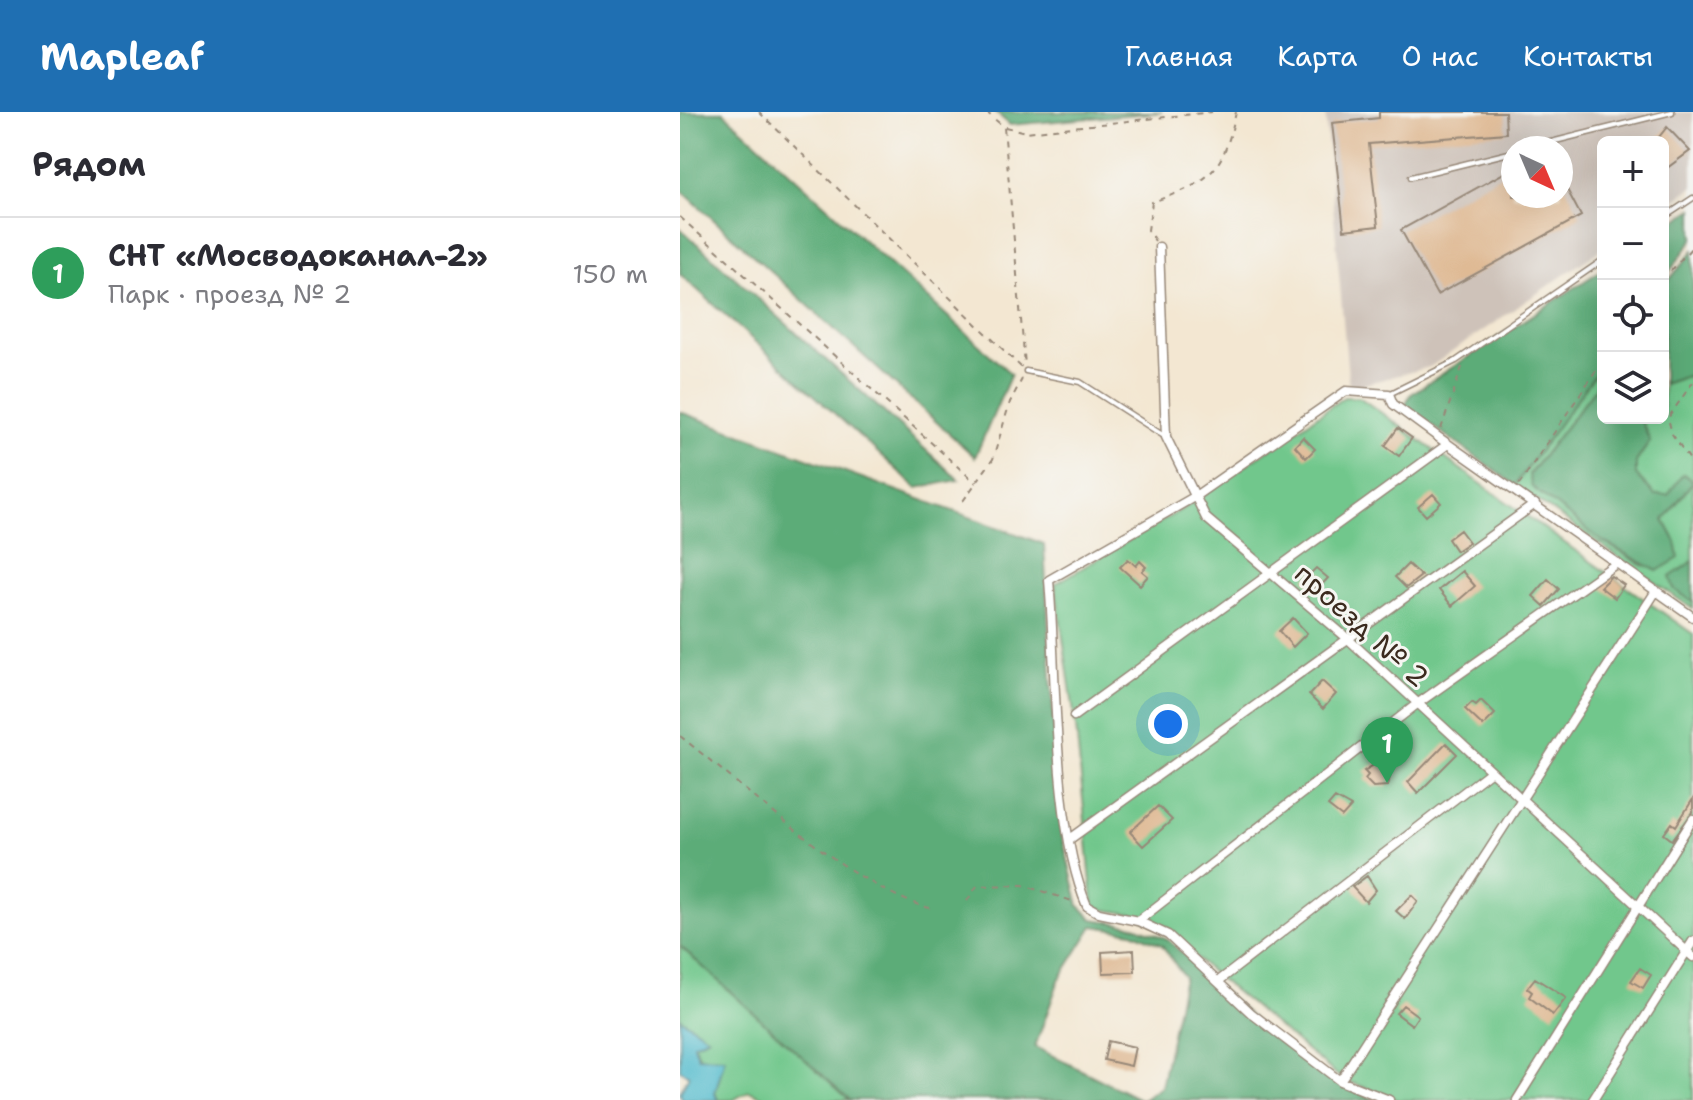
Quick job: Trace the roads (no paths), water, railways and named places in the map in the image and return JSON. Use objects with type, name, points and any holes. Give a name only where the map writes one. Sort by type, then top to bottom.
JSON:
[{"type":"street","name":"проезд № 2","points":[[1159,247],[1166,437],[1206,518],[1347,638],[1690,954]]},
{"type":"street","points":[[1389,1100],[1340,1081],[1251,1013],[1220,980],[1194,962],[1168,935],[1138,921],[1099,913],[1087,906],[1070,839],[1063,786],[1049,580],[1194,497],[1346,391],[1389,394],[1393,404],[1693,617]]},
{"type":"street","points":[[1074,716],[1448,444]]},
{"type":"street","points":[[1070,839],[1535,504]]},
{"type":"street","points":[[1138,921],[1417,704],[1617,563]]},
{"type":"street","points":[[1340,1081],[1656,591]]},
{"type":"street","points":[[1220,980],[1490,772]]},
{"type":"street","points":[[1517,1100],[1693,819]]},
{"type":"street","points":[[1593,1100],[1690,954],[1693,941]]},
{"type":"lane","points":[[1573,137],[1672,112]]},
{"type":"lane","points":[[1411,177],[1501,155]]},
{"type":"lane","points":[[1669,214],[1693,198]]},
{"type":"lane","points":[[1389,394],[1459,359],[1597,264]]},
{"type":"lane","points":[[1026,371],[1080,382],[1166,437]]},
{"type":"water","points":[[680,1018],[708,1037],[694,1044],[698,1057],[725,1058],[715,1094],[718,1100],[683,1100],[680,1093],[689,1075],[680,1070]]},
{"type":"place","name":"СНТ «Мосводоканал-2»","points":[[1387,783]]}]
